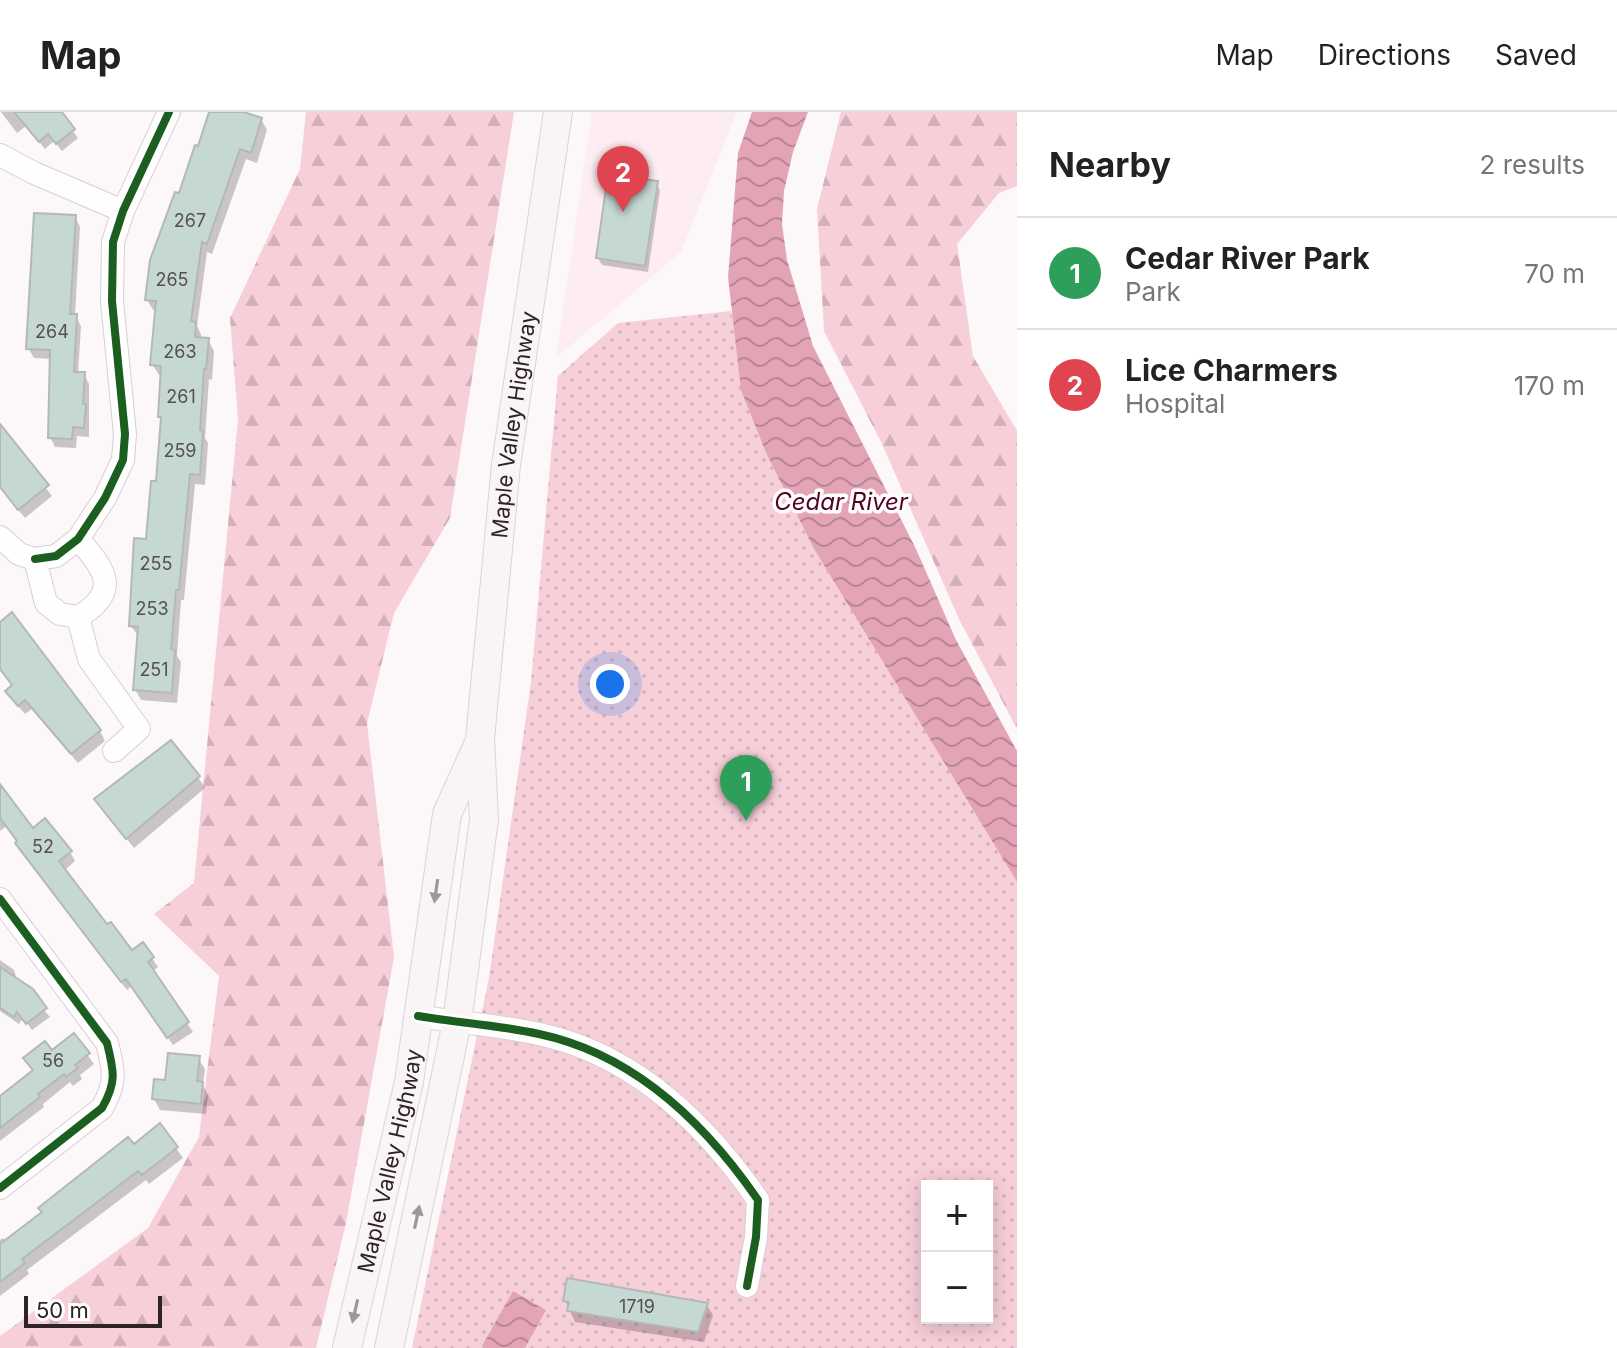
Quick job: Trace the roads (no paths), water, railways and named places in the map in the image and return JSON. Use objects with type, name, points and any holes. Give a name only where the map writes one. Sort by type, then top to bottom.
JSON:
[{"type":"main road","name":"Maple Valley Highway","points":[[389,1348],[457,1022],[484,819],[480,739],[506,465],[558,112]]},
{"type":"main road","name":"Maple Valley Highway","points":[[347,1348],[409,1082],[447,814],[480,739]]},
{"type":"street","points":[[0,537],[19,554],[35,559],[56,556],[78,539],[105,498],[123,460],[125,434],[111,269],[113,242],[123,211],[169,112]]},
{"type":"street","points":[[0,155],[123,211]]},
{"type":"street","points":[[35,559],[46,603],[60,614],[78,617],[95,606],[104,591],[104,574],[95,557],[78,539]]},
{"type":"street","points":[[78,617],[89,659],[139,729],[114,751]]},
{"type":"street","points":[[0,1188],[102,1108],[112,1091],[115,1071],[107,1043],[3,909]]},
{"type":"street","points":[[418,1016],[542,1034],[577,1046],[652,1084],[696,1124],[758,1200],[756,1237],[747,1286]]},
{"type":"water","name":"Cedar River","points":[[752,112],[808,112],[793,152],[784,191],[782,224],[787,260],[813,346],[916,549],[956,640],[1017,751],[1017,882],[814,549],[767,455],[741,390],[728,277],[738,153]]},
{"type":"water","points":[[513,1291],[546,1310],[525,1348],[482,1346]]},
{"type":"place","name":"Lice Charmers","points":[[623,212]]},
{"type":"place","name":"Cedar River Park","points":[[746,821]]}]
